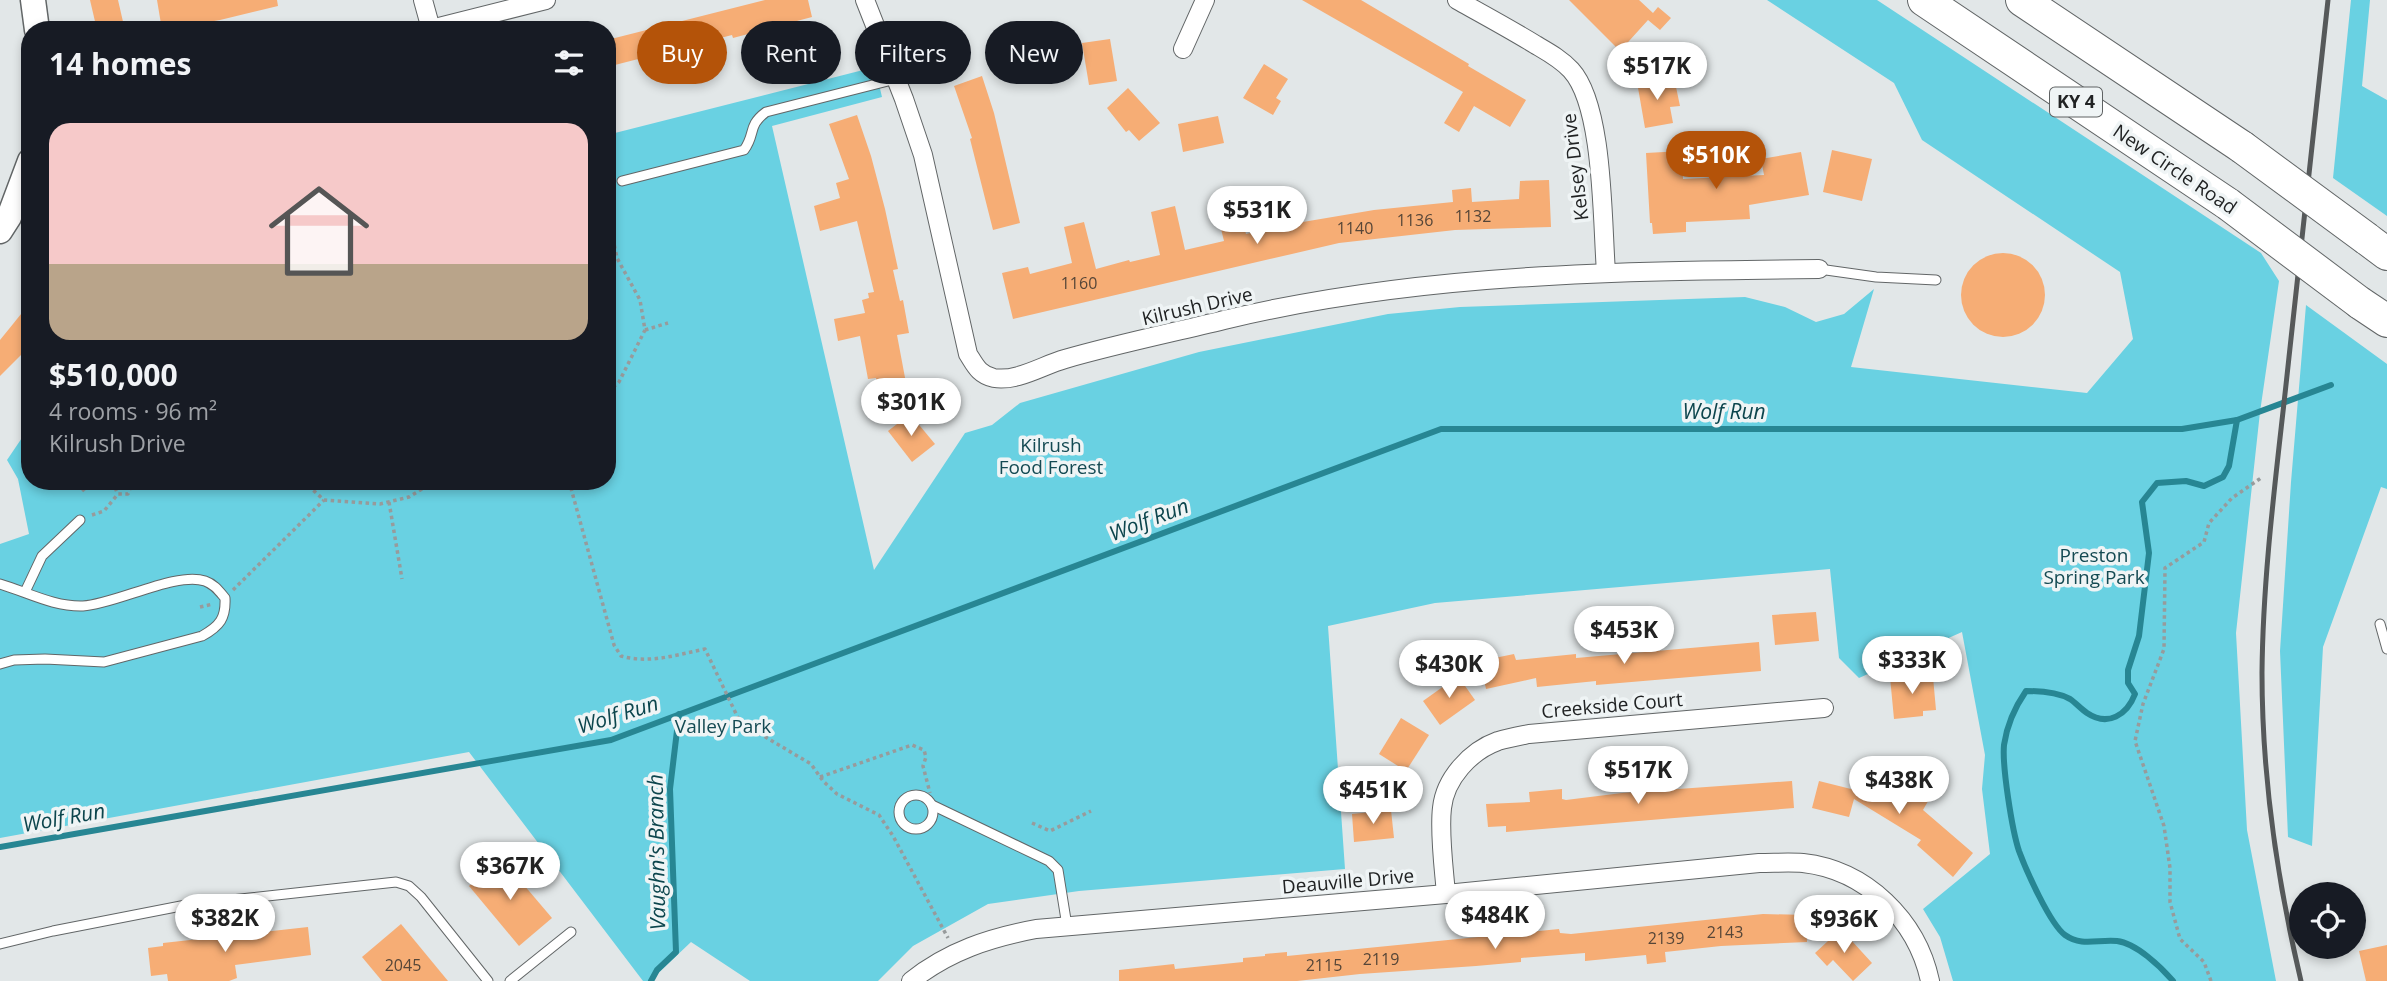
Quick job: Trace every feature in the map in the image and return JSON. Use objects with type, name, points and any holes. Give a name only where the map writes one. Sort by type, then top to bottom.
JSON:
[{"type":"highway","name":"New Circle Road","points":[[1924,0],[2228,204],[2387,321]]},
{"type":"highway","name":"KY 4","points":[[2022,0],[2242,146],[2380,243]]},
{"type":"street","points":[[33,0],[36,21]]},
{"type":"street","points":[[424,0],[428,21]]},
{"type":"street","points":[[461,21],[546,0]]},
{"type":"street","name":"Kilrush Drive","points":[[865,0],[873,21]]},
{"type":"street","points":[[1183,49],[1205,0]]},
{"type":"street","name":"Kelsey Drive","points":[[1457,0],[1555,57],[1571,70],[1584,90],[1592,114],[1606,272]]},
{"type":"street","name":"Kilrush Drive","points":[[898,84],[923,155],[963,339],[978,371],[995,378],[1007,378],[1064,359],[1228,319],[1361,292],[1606,272],[1819,269]]},
{"type":"street","points":[[0,231],[9,217],[21,185]]},
{"type":"street","name":"Creekside Court","points":[[1446,894],[1441,808],[1446,790],[1456,772],[1473,755],[1496,742],[1529,734],[1824,708]]},
{"type":"street","name":"Deauville Drive","points":[[912,981],[932,964],[955,952],[1001,936],[1067,926],[1446,894],[1759,863],[1804,863],[1835,870],[1860,882],[1883,898],[1903,920],[1917,944],[1930,981]]},
{"type":"lane","points":[[622,181],[744,149],[749,143],[755,120],[766,112],[876,84]]},
{"type":"lane","points":[[1819,269],[1876,278],[1936,280]]},
{"type":"lane","points":[[25,592],[42,556],[80,520]]},
{"type":"lane","points":[[0,584],[62,605],[85,606],[106,602],[184,579],[203,580],[216,587],[225,598],[224,618],[216,628],[202,636],[104,662],[45,659],[14,660],[0,664]]},
{"type":"lane","points":[[2380,624],[2387,649]]},
{"type":"lane","points":[[932,804],[1049,861],[1058,870],[1067,926]]},
{"type":"lane","points":[[0,944],[186,905],[396,882],[409,886],[421,897],[488,981]]},
{"type":"lane","points":[[510,981],[570,932]]},
{"type":"path","points":[[616,253],[639,300],[645,330],[616,385]]},
{"type":"path","points":[[645,330],[668,323]]},
{"type":"path","points":[[2211,981],[2204,962],[2180,940],[2170,902],[2170,868],[2164,826],[2135,741],[2143,704],[2164,649],[2165,568],[2204,542],[2209,523],[2232,498],[2261,478]]},
{"type":"path","points":[[80,520],[104,511],[118,494],[117,490]]},
{"type":"path","points":[[118,494],[128,494],[130,490]]},
{"type":"path","points":[[313,490],[324,500],[380,504],[409,497],[420,490]]},
{"type":"path","points":[[571,490],[614,645],[621,656],[650,660],[705,649],[740,722],[811,764],[837,794],[879,816],[893,836],[955,952]]},
{"type":"path","points":[[225,598],[324,500]]},
{"type":"path","points":[[389,502],[402,579]]},
{"type":"path","points":[[820,777],[912,746],[917,747],[924,750],[926,757],[923,766],[932,804]]},
{"type":"path","points":[[1032,823],[1050,831],[1091,811]]},
{"type":"green space","points":[[1767,0],[1877,0],[2261,253],[2279,281],[2260,412],[2236,633],[2247,830],[2276,981],[1953,981],[1940,937],[1923,909],[1990,854],[1982,789],[1985,755],[1962,632],[1859,678],[1839,658],[1830,569],[1435,603],[1328,626],[1345,869],[1079,891],[988,904],[913,946],[878,981],[750,981],[691,942],[650,981],[643,981],[469,752],[0,838],[0,544],[29,534],[18,479],[7,460],[21,439],[21,490],[616,490],[616,133],[808,84],[841,84],[841,76],[855,72],[855,84],[879,84],[882,97],[772,126],[874,570],[965,433],[992,425],[1020,403],[1199,352],[1388,314],[1460,307],[1745,297],[1785,307],[1816,322],[1844,314],[1874,289],[1851,367],[2087,393],[2133,339],[2120,272],[1922,140],[1894,83]]},
{"type":"green space","points":[[2351,0],[2370,0],[2362,86],[2387,100],[2387,216],[2333,178]]},
{"type":"green space","points":[[2306,305],[2387,364],[2387,489],[2381,487],[2323,647],[2312,846],[2288,837],[2280,651]]},
{"type":"building","points":[[90,0],[118,0],[123,21],[95,21]]},
{"type":"building","points":[[157,0],[277,0],[278,6],[214,21],[160,21]]},
{"type":"building","points":[[765,0],[808,0],[812,17],[797,21],[741,21],[741,36],[733,38],[732,35],[727,36],[727,21],[682,21]]},
{"type":"building","points":[[1302,0],[1361,0],[1526,100],[1510,127],[1474,106],[1459,132],[1444,123],[1463,92]]},
{"type":"building","points":[[1569,0],[1639,0],[1653,13],[1658,7],[1671,18],[1660,30],[1648,20],[1620,51]]},
{"type":"building","points":[[637,32],[637,59],[616,65],[616,38]]},
{"type":"building","points":[[1110,39],[1117,81],[1089,85],[1083,43]]},
{"type":"building","points":[[1264,64],[1288,79],[1276,98],[1281,101],[1273,115],[1243,98]]},
{"type":"building","points":[[982,76],[994,113],[1020,223],[993,230],[970,139],[972,138],[954,86],[971,84],[971,80]]},
{"type":"building","points":[[1666,77],[1667,88],[1676,87],[1680,106],[1670,107],[1673,123],[1645,128],[1637,82]]},
{"type":"building","points":[[1128,88],[1160,123],[1139,141],[1129,130],[1126,132],[1107,108]]},
{"type":"building","points":[[857,115],[885,209],[898,269],[893,270],[900,301],[903,300],[909,333],[897,335],[909,399],[881,405],[876,378],[868,379],[860,336],[838,341],[834,319],[865,313],[862,300],[869,298],[868,293],[874,292],[857,221],[820,231],[814,206],[840,198],[836,183],[849,179],[829,124]]},
{"type":"building","points":[[1218,116],[1224,143],[1183,152],[1178,124]]},
{"type":"building","points":[[1832,150],[1872,159],[1862,201],[1823,192]]},
{"type":"building","points":[[1682,151],[1683,179],[1764,175],[1761,159],[1801,152],[1809,195],[1749,205],[1750,219],[1686,222],[1686,232],[1653,234],[1646,153]]},
{"type":"building","points":[[1549,180],[1551,227],[1455,230],[1339,243],[1013,319],[1002,273],[1028,267],[1030,274],[1072,263],[1064,227],[1084,222],[1096,269],[1160,255],[1151,212],[1175,206],[1185,250],[1224,241],[1219,221],[1241,216],[1246,234],[1374,210],[1453,202],[1452,190],[1471,188],[1472,202],[1519,199],[1520,181]]},
{"type":"building","points":[[2003,253],[2019,256],[2033,265],[2042,279],[2045,295],[2042,311],[2033,325],[2019,334],[2003,337],[1987,334],[1973,325],[1964,311],[1961,295],[1964,279],[1973,265],[1987,256]]},
{"type":"building","points":[[21,314],[21,355],[0,376],[0,340]]},
{"type":"building","points":[[910,414],[935,444],[912,462],[888,431]]},
{"type":"building","points":[[1816,612],[1819,641],[1775,645],[1772,615]]},
{"type":"building","points":[[1759,642],[1761,671],[1596,685],[1596,681],[1537,687],[1536,678],[1486,689],[1480,661],[1514,654],[1516,660],[1576,654],[1576,658]]},
{"type":"building","points":[[1919,674],[1920,679],[1933,677],[1936,710],[1923,711],[1923,716],[1894,719],[1890,677]]},
{"type":"building","points":[[1458,676],[1475,700],[1440,725],[1423,701]]},
{"type":"building","points":[[1401,718],[1429,735],[1406,771],[1379,754]]},
{"type":"building","points":[[1890,771],[1931,796],[1923,810],[1973,853],[1953,877],[1917,845],[1921,840],[1854,799],[1849,817],[1812,808],[1819,781],[1875,795]]},
{"type":"building","points":[[1792,781],[1794,808],[1506,832],[1506,826],[1488,827],[1486,804],[1530,802],[1529,792],[1562,789],[1562,799],[1566,800],[1622,793]]},
{"type":"building","points":[[1391,810],[1394,838],[1354,842],[1352,814]]},
{"type":"building","points":[[501,858],[552,918],[519,946],[469,886]]},
{"type":"building","points":[[1763,914],[1806,915],[1807,942],[1665,952],[1666,962],[1647,964],[1646,955],[1585,961],[1585,953],[1521,958],[1521,962],[1297,981],[1119,981],[1119,970],[1174,964],[1175,969],[1243,962],[1243,958],[1265,954],[1287,952],[1287,956],[1559,929],[1560,933],[1571,934]]},
{"type":"building","points":[[401,924],[448,981],[382,981],[362,957]]},
{"type":"building","points":[[308,927],[311,955],[235,965],[237,978],[229,981],[168,981],[167,974],[151,976],[148,948],[163,946],[163,943]]},
{"type":"building","points":[[1841,929],[1872,963],[1853,981],[1833,960],[1827,966],[1815,953]]},
{"type":"building","points":[[2387,945],[2387,981],[2366,981],[2361,959],[2366,959],[2366,950]]},
{"type":"waterway","name":"Wolf Run","points":[[0,847],[611,740],[1441,429],[2182,429],[2237,420],[2331,385]]},
{"type":"waterway","points":[[2173,981],[2132,946],[2117,941],[2090,942],[2071,939],[2052,920],[2022,860],[2016,841],[2006,782],[2004,745],[2012,716],[2026,691],[2049,692],[2065,697],[2087,713],[2102,719],[2116,717],[2127,708],[2135,694],[2128,683],[2128,670],[2139,636],[2149,553],[2142,502],[2157,483],[2186,481],[2204,486],[2223,477],[2229,466],[2237,420]]},
{"type":"waterway","name":"Vaughn's Branch","points":[[651,981],[657,970],[676,952],[670,789],[679,714]]},
{"type":"railway","points":[[2301,981],[2272,828],[2263,712],[2263,633],[2272,515],[2328,0]]},
{"type":"park label","name":"Kilrush Food Forest","points":[[1051,456]]},
{"type":"park label","name":"Preston Spring Park","points":[[2094,566]]},
{"type":"park label","name":"Valley Park","points":[[723,726]]}]
